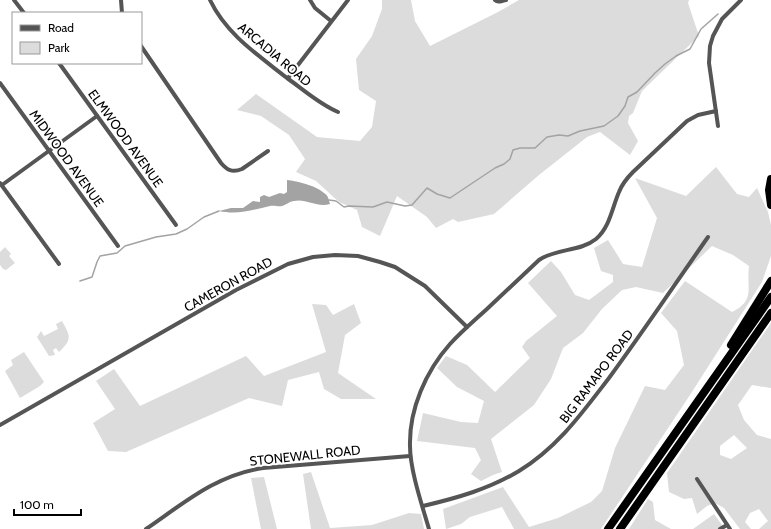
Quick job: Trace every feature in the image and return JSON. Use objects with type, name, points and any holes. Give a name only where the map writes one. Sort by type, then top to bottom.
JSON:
[{"type":"highway","points":[[771,179],[769,190],[771,205]]},
{"type":"highway","points":[[706,390],[771,281]]},
{"type":"highway","points":[[608,529],[771,297]]},
{"type":"highway","points":[[620,529],[771,313]]},
{"type":"highway","points":[[761,327],[771,316]]},
{"type":"street","points":[[14,0],[23,12]]},
{"type":"street","points":[[121,0],[122,12]]},
{"type":"street","name":"ARCADIA ROAD","points":[[210,0],[225,23],[240,41],[320,103],[338,112]]},
{"type":"street","points":[[310,0],[315,8],[331,21]]},
{"type":"street","points":[[288,78],[348,0]]},
{"type":"street","points":[[495,0],[497,2],[506,0]]},
{"type":"street","points":[[718,126],[709,64],[709,54],[715,32],[722,19],[741,0]]},
{"type":"street","points":[[142,47],[221,163],[228,170],[237,171],[242,169],[268,151]]},
{"type":"street","name":"ELMWOOD AVENUE","points":[[60,64],[176,226]]},
{"type":"street","name":"MIDWOOD AVENUE","points":[[0,83],[118,246]]},
{"type":"street","points":[[429,529],[410,456],[414,412],[422,388],[433,366],[467,327],[544,256],[583,246],[595,239],[607,225],[619,192],[627,178],[687,121],[698,115],[716,111]]},
{"type":"street","points":[[59,264],[1,184],[97,116]]},
{"type":"street","name":"BIG RAMAPO ROAD","points":[[423,506],[455,498],[484,488],[519,470],[536,459],[554,444],[583,413],[708,237]]},
{"type":"street","name":"CAMERON ROAD","points":[[0,425],[236,290],[283,266],[313,257],[334,255],[358,256],[395,267],[425,286],[467,327]]},
{"type":"street","name":"STONEWALL ROAD","points":[[146,529],[206,488],[218,481],[240,472],[263,468],[410,456]]},
{"type":"street","points":[[697,479],[730,529]]},
{"type":"street","points":[[720,529],[727,524]]},
{"type":"green space","points":[[382,0],[411,0],[415,21],[430,46],[519,0],[689,0],[688,3],[699,36],[642,91],[633,113],[629,116],[628,123],[638,141],[630,155],[600,132],[587,137],[539,175],[494,214],[458,222],[453,219],[436,228],[427,217],[397,196],[380,236],[362,227],[357,210],[339,202],[316,181],[296,172],[305,159],[289,135],[261,116],[237,110],[256,94],[317,137],[360,141],[372,127],[376,101],[359,90],[356,59],[372,36],[382,9]]},
{"type":"green space","points":[[716,167],[737,194],[749,197],[757,188],[768,212],[771,225],[771,256],[762,282],[690,395],[601,529],[514,529],[502,507],[470,517],[461,524],[446,529],[443,509],[503,487],[529,527],[558,518],[591,502],[602,491],[615,448],[645,386],[665,390],[684,365],[677,331],[661,313],[685,281],[732,312],[744,303],[748,293],[749,266],[733,255],[712,246],[663,293],[636,287],[622,290],[602,309],[583,333],[563,348],[551,379],[534,405],[491,439],[502,472],[481,481],[471,474],[481,460],[475,448],[417,441],[423,413],[461,422],[478,423],[484,401],[457,387],[437,368],[446,356],[467,365],[495,392],[530,358],[522,347],[526,341],[557,316],[528,283],[551,261],[561,272],[575,295],[589,300],[613,282],[613,275],[601,271],[594,248],[608,240],[623,264],[642,267],[657,218],[635,178],[686,196]]},
{"type":"green space","points":[[5,247],[11,254],[9,256],[15,263],[6,270],[0,265],[0,252]]},
{"type":"green space","points":[[312,304],[326,305],[333,315],[354,304],[361,323],[345,335],[338,373],[376,399],[341,399],[324,389],[319,372],[288,380],[282,406],[249,398],[126,452],[108,451],[93,423],[115,409],[96,381],[114,369],[140,406],[246,356],[264,376],[326,352]]},
{"type":"green space","points":[[62,321],[67,330],[69,337],[68,340],[59,352],[56,348],[53,350],[55,355],[49,356],[37,337],[41,331],[44,336],[58,329],[56,324]]},
{"type":"green space","points":[[771,323],[771,388],[752,385],[738,405],[744,420],[757,435],[771,439],[771,529],[759,529],[768,521],[759,509],[750,513],[745,522],[751,529],[740,529],[724,508],[715,503],[707,506],[697,514],[692,498],[684,499],[669,492],[667,473]],"holes":[[[734,435],[747,448],[731,459],[720,455],[720,446]]]},
{"type":"green space","points":[[24,352],[44,382],[20,398],[5,371],[13,365],[11,360]]},
{"type":"green space","points":[[311,472],[330,528],[372,525],[409,513],[421,514],[424,529],[311,529],[303,474]]},
{"type":"green space","points":[[264,477],[277,529],[261,529],[251,478]]},
{"type":"green space","points":[[648,499],[653,502],[655,520],[671,529],[629,529]]},
{"type":"green space","points":[[714,514],[725,529],[693,529]]},
{"type":"shaded area","points":[[287,180],[312,186],[321,190],[328,198],[330,204],[321,205],[298,200],[282,206],[272,206],[245,212],[219,211],[231,208],[243,208],[253,201],[260,202],[260,197],[264,195],[269,197],[280,193],[284,194],[287,192]]},
{"type":"waterway","points":[[329,200],[336,201],[344,207],[373,207],[387,202],[405,206],[412,205],[427,188],[437,194],[450,198],[495,168],[504,164],[510,159],[513,150],[520,148],[535,148],[547,137],[559,135],[568,136],[580,131],[604,126],[618,116],[625,106],[628,97],[637,92],[665,64],[676,56],[690,49],[701,29],[718,14]]},
{"type":"waterway","points":[[80,281],[92,277],[100,256],[117,253],[125,246],[156,237],[176,234],[187,229],[204,217],[219,211]]}]
